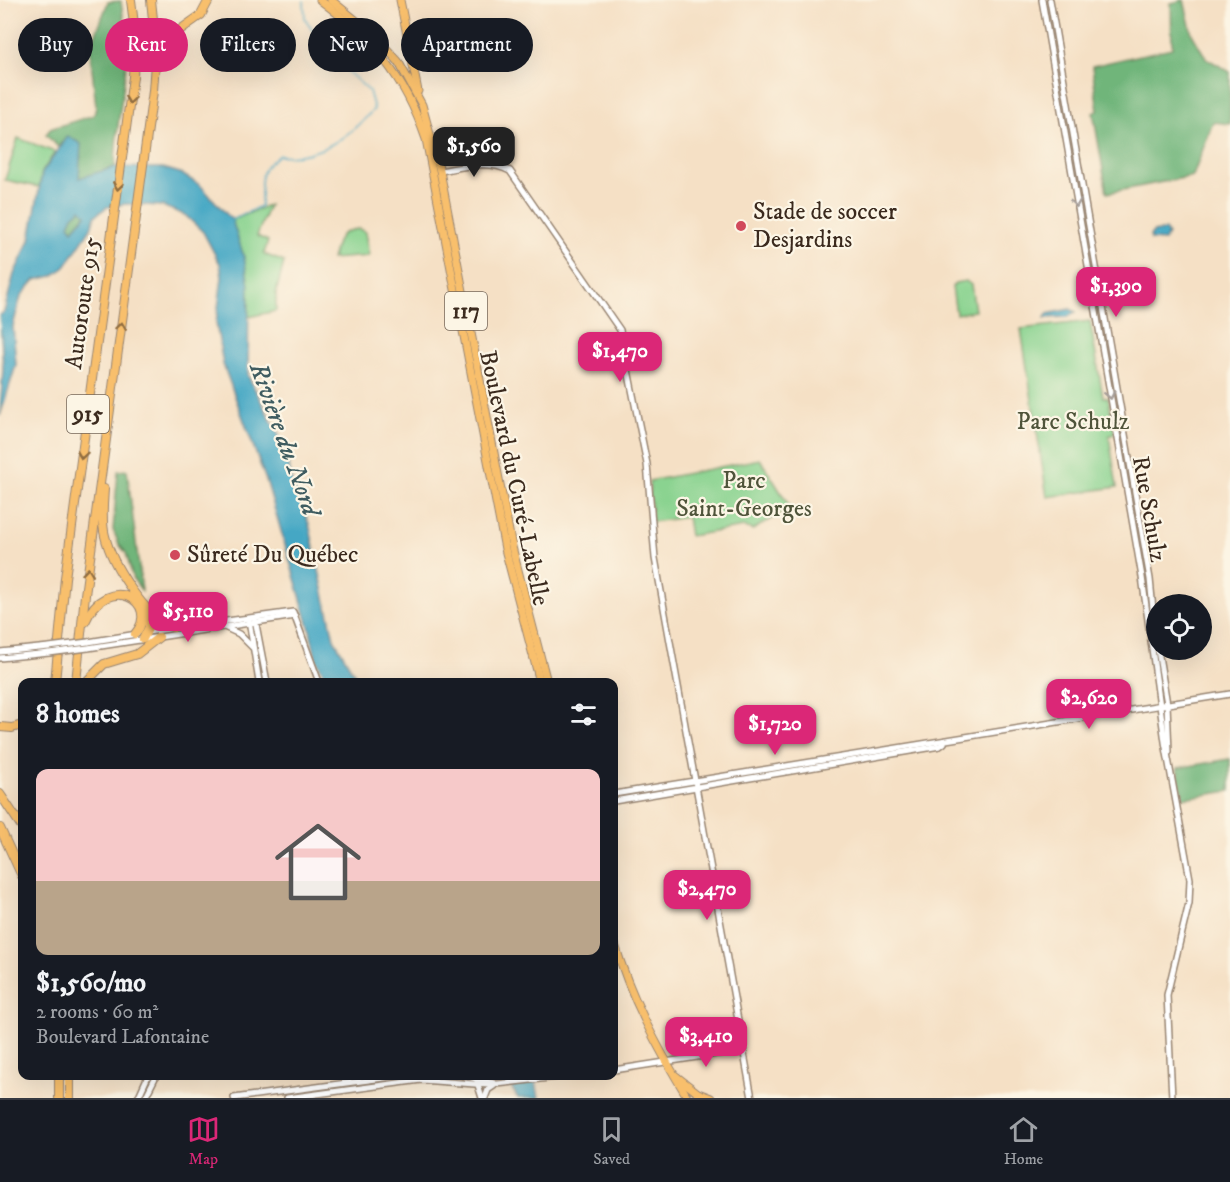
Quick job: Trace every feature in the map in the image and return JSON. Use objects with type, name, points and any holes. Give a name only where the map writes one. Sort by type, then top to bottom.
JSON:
[{"type":"highway","name":"Autoroute 915","points":[[53,678],[134,65],[135,32],[131,0]]},
{"type":"highway","name":"Autoroute 915","points":[[76,678],[154,73],[155,36],[151,0]]},
{"type":"highway","points":[[154,73],[170,37],[201,15],[209,0]]},
{"type":"highway","points":[[106,439],[105,537],[122,575],[148,611],[159,621],[173,628]]},
{"type":"highway","points":[[81,630],[95,603],[106,596],[118,595],[134,601],[143,613],[142,635]]},
{"type":"highway","points":[[142,635],[150,622],[148,611]]},
{"type":"highway","points":[[90,678],[104,664],[137,654],[159,636]]},
{"type":"highway","points":[[0,727],[18,727]]},
{"type":"highway","points":[[0,794],[18,821]]},
{"type":"highway","points":[[0,828],[18,867]]},
{"type":"highway","points":[[59,1080],[59,1098]]},
{"type":"highway","points":[[70,1080],[70,1098]]},
{"type":"main road","name":"Boulevard du Curé-Labelle","points":[[320,0],[352,24],[410,78],[422,105],[440,171],[505,549],[539,678]]},
{"type":"main road","name":"Boulevard du Curé-Labelle","points":[[331,0],[373,34],[395,64],[426,139],[455,262],[512,547],[546,678]]},
{"type":"main road","points":[[400,0],[404,18]]},
{"type":"main road","points":[[395,64],[401,59]]},
{"type":"main road","points":[[416,72],[422,105]]},
{"type":"main road","points":[[618,952],[633,997],[666,1064],[687,1098]]},
{"type":"main road","points":[[672,1073],[692,1089],[710,1097]]},
{"type":"main road","points":[[699,1098],[710,1097]]},
{"type":"street","name":"Rue Schulz","points":[[1042,0],[1126,487],[1169,754]]},
{"type":"street","name":"Rue Schulz","points":[[1050,0],[1152,594]]},
{"type":"street","points":[[1046,22],[1053,21]]},
{"type":"street","points":[[440,171],[489,164],[500,165],[510,171],[620,330],[647,465],[655,558],[751,1095]]},
{"type":"street","points":[[1100,338],[1107,336]]},
{"type":"street","points":[[1126,487],[1134,485]]},
{"type":"street","points":[[0,658],[88,645],[173,628],[294,614],[318,678]]},
{"type":"street","points":[[142,635],[159,636],[224,627],[252,620]]},
{"type":"street","points":[[252,620],[252,647],[258,678]]},
{"type":"street","points":[[252,620],[266,678]]},
{"type":"street","points":[[224,627],[239,634],[252,647]]},
{"type":"street","points":[[0,652],[49,650]]},
{"type":"street","points":[[1160,660],[1171,742],[1169,754],[1190,891],[1167,995],[1172,1098]]},
{"type":"street","points":[[618,794],[722,780],[939,741],[944,743],[1230,694]]},
{"type":"street","points":[[618,800],[695,784]]},
{"type":"street","points":[[618,1070],[666,1064],[742,1050]]},
{"type":"street","points":[[138,1098],[146,1080]]},
{"type":"street","points":[[145,1098],[154,1080]]},
{"type":"street","points":[[234,1098],[367,1080]]},
{"type":"street","points":[[287,1098],[396,1083],[402,1080]]},
{"type":"street","points":[[477,1080],[483,1098]]},
{"type":"street","points":[[482,1080],[501,1084]]},
{"type":"street","points":[[483,1098],[489,1089],[501,1084],[527,1080]]},
{"type":"green space","points":[[1184,0],[1192,34],[1206,58],[1230,72],[1230,124],[1213,122],[1193,176],[1107,193],[1093,112],[1098,111],[1092,66],[1172,48],[1171,3]]},
{"type":"green space","points":[[121,1],[124,18],[105,18],[105,72],[126,72],[116,139],[115,167],[79,178],[78,164],[81,157],[68,136],[58,147],[46,135],[50,129],[94,115],[96,107],[92,72],[93,41],[108,2]]},
{"type":"green space","points":[[18,138],[55,152],[42,172],[39,187],[5,180]]},
{"type":"green space","points":[[269,205],[257,236],[268,241],[264,254],[284,262],[276,293],[276,311],[248,317],[244,268],[232,220]]},
{"type":"green space","points":[[81,209],[86,214],[73,230],[69,225],[73,216]]},
{"type":"green space","points":[[359,229],[365,232],[369,256],[332,259],[342,234]]},
{"type":"green space","points":[[966,281],[971,285],[975,311],[956,314],[952,287],[955,283]]},
{"type":"green space","name":"Parc Schulz","points":[[1090,321],[1103,397],[1108,397],[1115,434],[1109,436],[1117,487],[1047,497],[1021,329]]},
{"type":"green space","name":"Parc Saint-Georges","points":[[760,459],[790,507],[753,530],[744,527],[690,536],[687,517],[652,522],[649,481]]},
{"type":"green space","points":[[127,470],[142,591],[133,579],[126,553],[113,530],[118,471]]},
{"type":"green space","points":[[1230,759],[1230,791],[1183,798],[1177,768]]},
{"type":"water","name":"Rivière du Nord","points":[[68,136],[81,144],[79,178],[115,167],[163,168],[180,173],[200,185],[232,220],[244,257],[249,285],[248,376],[284,445],[292,480],[309,524],[334,639],[357,678],[326,678],[316,659],[310,630],[267,483],[223,364],[216,323],[222,277],[220,264],[203,232],[185,215],[162,206],[126,204],[107,207],[95,216],[91,228],[65,267],[53,276],[35,280],[21,296],[13,326],[16,365],[0,416],[3,368],[0,315],[4,312],[14,274],[30,240],[42,173]],"holes":[[[81,209],[86,215],[73,230],[69,225],[73,216]]]},
{"type":"water","points":[[1165,230],[1168,235],[1164,241],[1151,240],[1150,236],[1153,232]]},
{"type":"water","points":[[1070,309],[1076,312],[1068,317],[1045,318],[1047,314]]},
{"type":"water","points":[[507,1080],[536,1080],[539,1098],[518,1098]]},
{"type":"waterway","points":[[230,221],[261,206],[262,177],[272,160],[279,155],[293,156],[319,150],[354,129],[374,109],[369,91],[323,49],[305,18],[304,1]]},
{"type":"place","name":"Stade de soccer Desjardins","points":[[741,226]]},
{"type":"place","name":"Sûreté Du Québec","points":[[175,555]]}]
